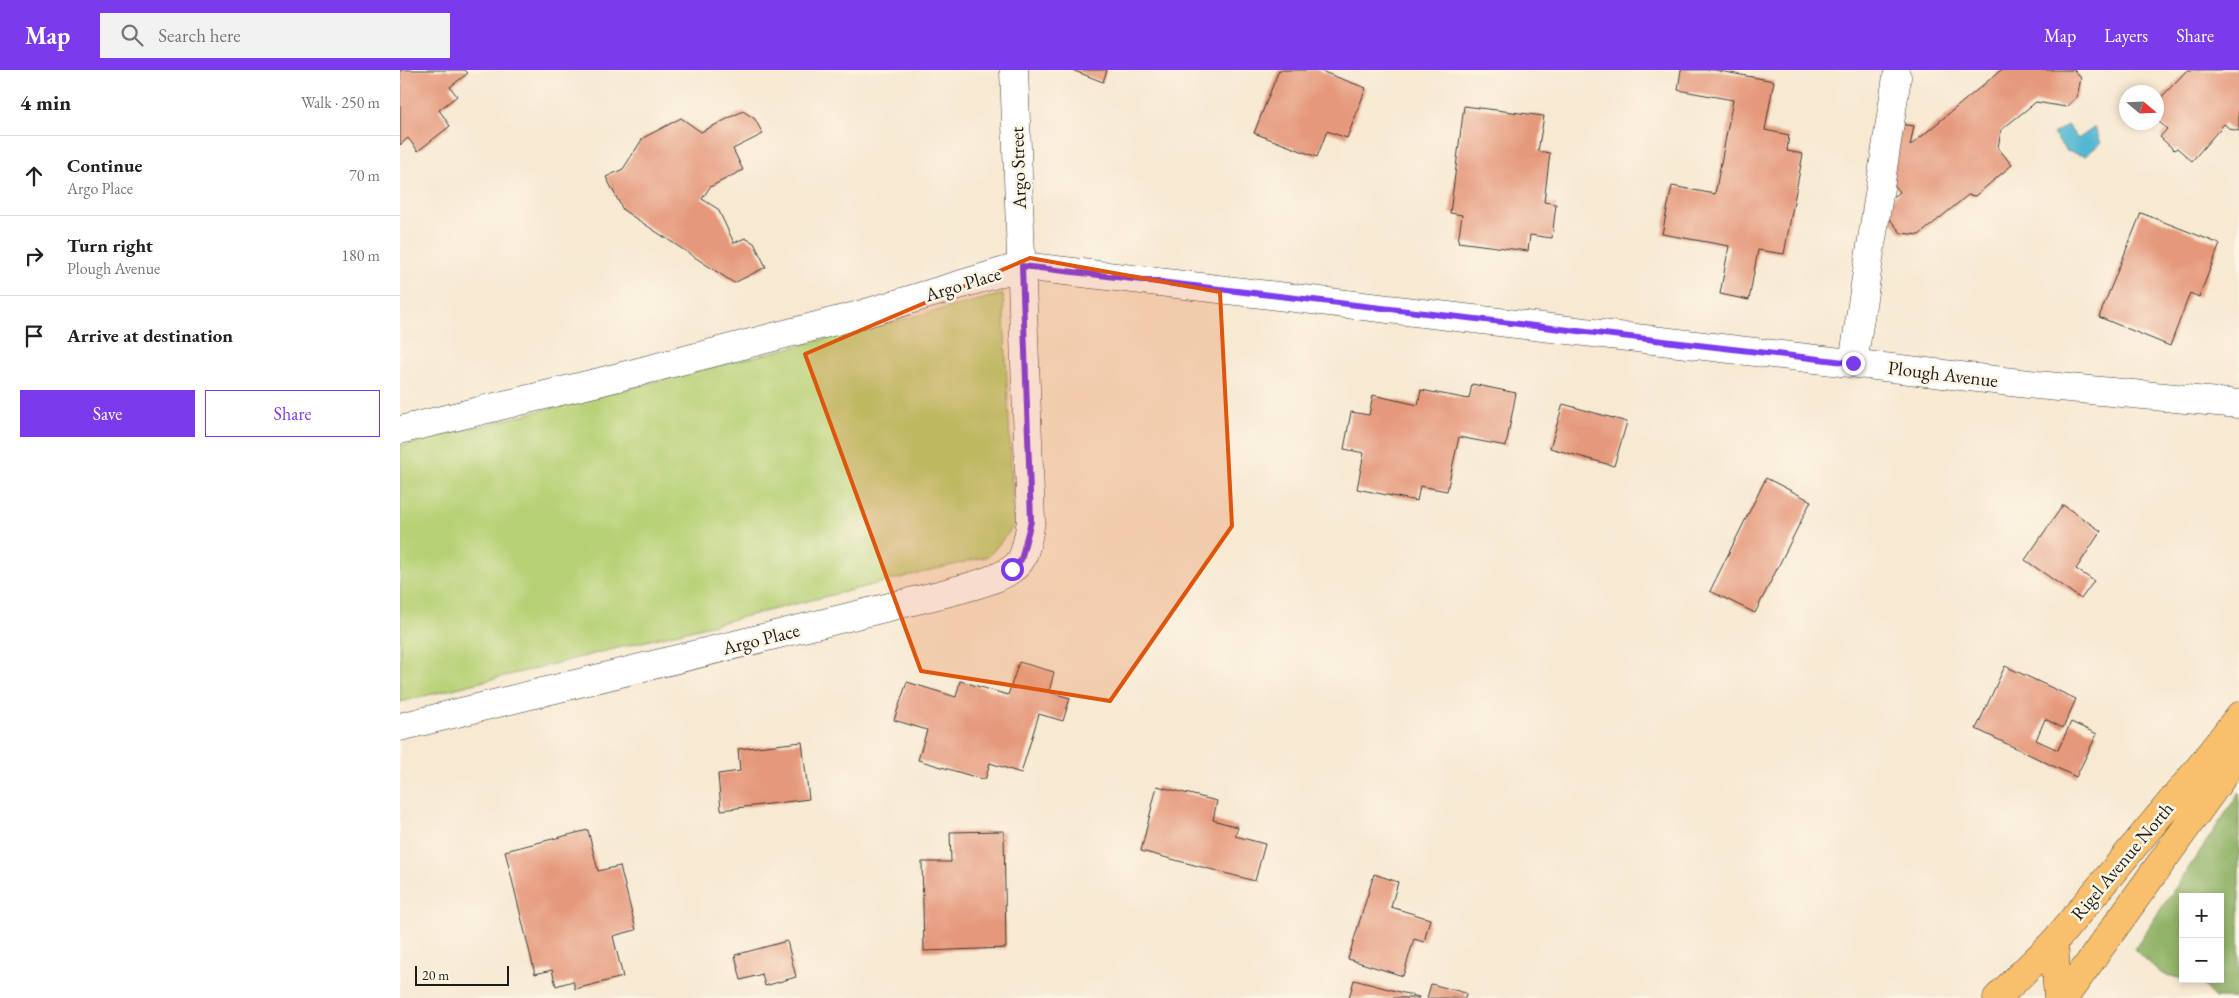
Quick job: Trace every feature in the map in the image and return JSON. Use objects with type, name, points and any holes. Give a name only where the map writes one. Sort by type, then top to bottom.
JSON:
[{"type":"main road","name":"Rigel Avenue North","points":[[1997,998],[2054,942],[2195,773],[2239,716]]},
{"type":"main road","name":"Rigel Avenue North","points":[[2064,998],[2239,754]]},
{"type":"main road","points":[[2054,942],[2058,998]]},
{"type":"street","name":"Argo Street","points":[[1014,70],[1022,266]]},
{"type":"street","points":[[1853,363],[1897,77]]},
{"type":"street","name":"Plough Avenue","points":[[1022,266],[2037,384],[2239,404]]},
{"type":"street","name":"Argo Place","points":[[400,430],[590,384],[863,314],[1022,266],[1031,521],[1021,560],[1012,569],[997,577],[942,594],[400,727]]},
{"type":"highlighted area","points":[[1030,258],[1220,292],[1232,526],[1110,701],[921,671],[805,354]]},
{"type":"green space","points":[[1003,294],[1014,526],[989,556],[400,702],[400,446]]},
{"type":"green space","points":[[2239,793],[2239,998],[2215,998],[2200,983],[2224,983],[2224,893],[2179,893],[2179,978],[2162,974],[2134,949]]},
{"type":"water","points":[[2067,125],[2078,139],[2095,127],[2101,143],[2085,156],[2066,151],[2053,134]]},
{"type":"building","points":[[400,70],[465,70],[468,73],[450,87],[457,96],[439,110],[450,126],[418,151],[408,138],[400,145]]},
{"type":"building","points":[[1072,70],[1107,70],[1103,82]]},
{"type":"building","points":[[1279,70],[1318,70],[1366,88],[1347,138],[1327,131],[1317,157],[1254,133]]},
{"type":"building","points":[[1681,70],[1714,70],[1774,81],[1765,130],[1789,135],[1787,151],[1803,154],[1784,254],[1758,250],[1749,300],[1720,294],[1729,246],[1662,234],[1672,186],[1715,194],[1733,100],[1678,90]]},
{"type":"building","points":[[2001,70],[2074,70],[2081,78],[2077,97],[2066,107],[2036,102],[2001,130],[1998,148],[2012,165],[1975,196],[1968,195],[1919,235],[1901,233],[1881,208],[1900,192],[1885,173],[1893,123],[1914,126],[1910,146]]},
{"type":"building","points":[[2187,70],[2239,70],[2239,131],[2230,129],[2224,124],[2192,161],[2177,148],[2174,150],[2160,137],[2167,129],[2164,126],[2164,94]]},
{"type":"building","points":[[1464,106],[1544,116],[1538,151],[1550,153],[1544,202],[1556,204],[1552,238],[1530,235],[1528,251],[1458,242],[1462,215],[1450,213]]},
{"type":"building","points":[[743,111],[755,119],[763,134],[733,149],[743,170],[710,187],[702,199],[718,209],[734,243],[745,238],[754,243],[766,267],[734,283],[623,210],[606,177],[623,169],[643,138],[681,118],[701,132]]},
{"type":"building","points":[[2141,213],[2220,244],[2199,297],[2190,293],[2170,346],[2099,317]]},
{"type":"building","points":[[1472,384],[1516,393],[1506,446],[1459,437],[1447,491],[1420,486],[1417,501],[1357,489],[1364,453],[1344,449],[1351,412],[1369,415],[1373,395],[1418,405],[1421,390],[1469,399]]},
{"type":"building","points":[[1563,404],[1627,422],[1614,466],[1550,448]]},
{"type":"building","points":[[1766,478],[1811,501],[1755,613],[1710,591]]},
{"type":"building","points":[[2063,505],[2101,531],[2076,569],[2094,581],[2081,599],[2025,560]]},
{"type":"building","points":[[1019,662],[1054,672],[1049,692],[1070,698],[1063,721],[1039,714],[1021,773],[990,763],[985,780],[918,760],[927,730],[894,720],[907,682],[956,697],[960,681],[1008,695]]},
{"type":"building","points":[[2005,666],[2076,699],[2063,728],[2045,719],[2036,740],[2058,750],[2071,722],[2097,734],[2076,777],[1976,729]]},
{"type":"building","points":[[802,742],[809,799],[721,810],[718,774],[740,771],[738,749]]},
{"type":"building","points":[[1157,786],[1217,801],[1213,820],[1238,827],[1235,836],[1265,844],[1255,881],[1141,851]]},
{"type":"building","points":[[588,830],[598,871],[620,866],[636,930],[613,936],[623,977],[575,989],[573,981],[556,986],[552,970],[535,974],[505,851]]},
{"type":"building","points":[[1004,831],[1006,948],[924,951],[922,862],[951,862],[950,832]]},
{"type":"building","points":[[1374,874],[1398,882],[1391,907],[1430,919],[1424,942],[1414,939],[1403,976],[1348,959]]},
{"type":"building","points":[[787,941],[796,977],[765,986],[762,974],[741,980],[735,955]]},
{"type":"building","points":[[1354,980],[1419,997],[1419,998],[1349,998]]},
{"type":"building","points":[[1431,984],[1466,993],[1465,998],[1427,998]]},
{"type":"route","points":[[1012,569],[1021,560],[1031,521],[1022,266],[1853,363]]}]
